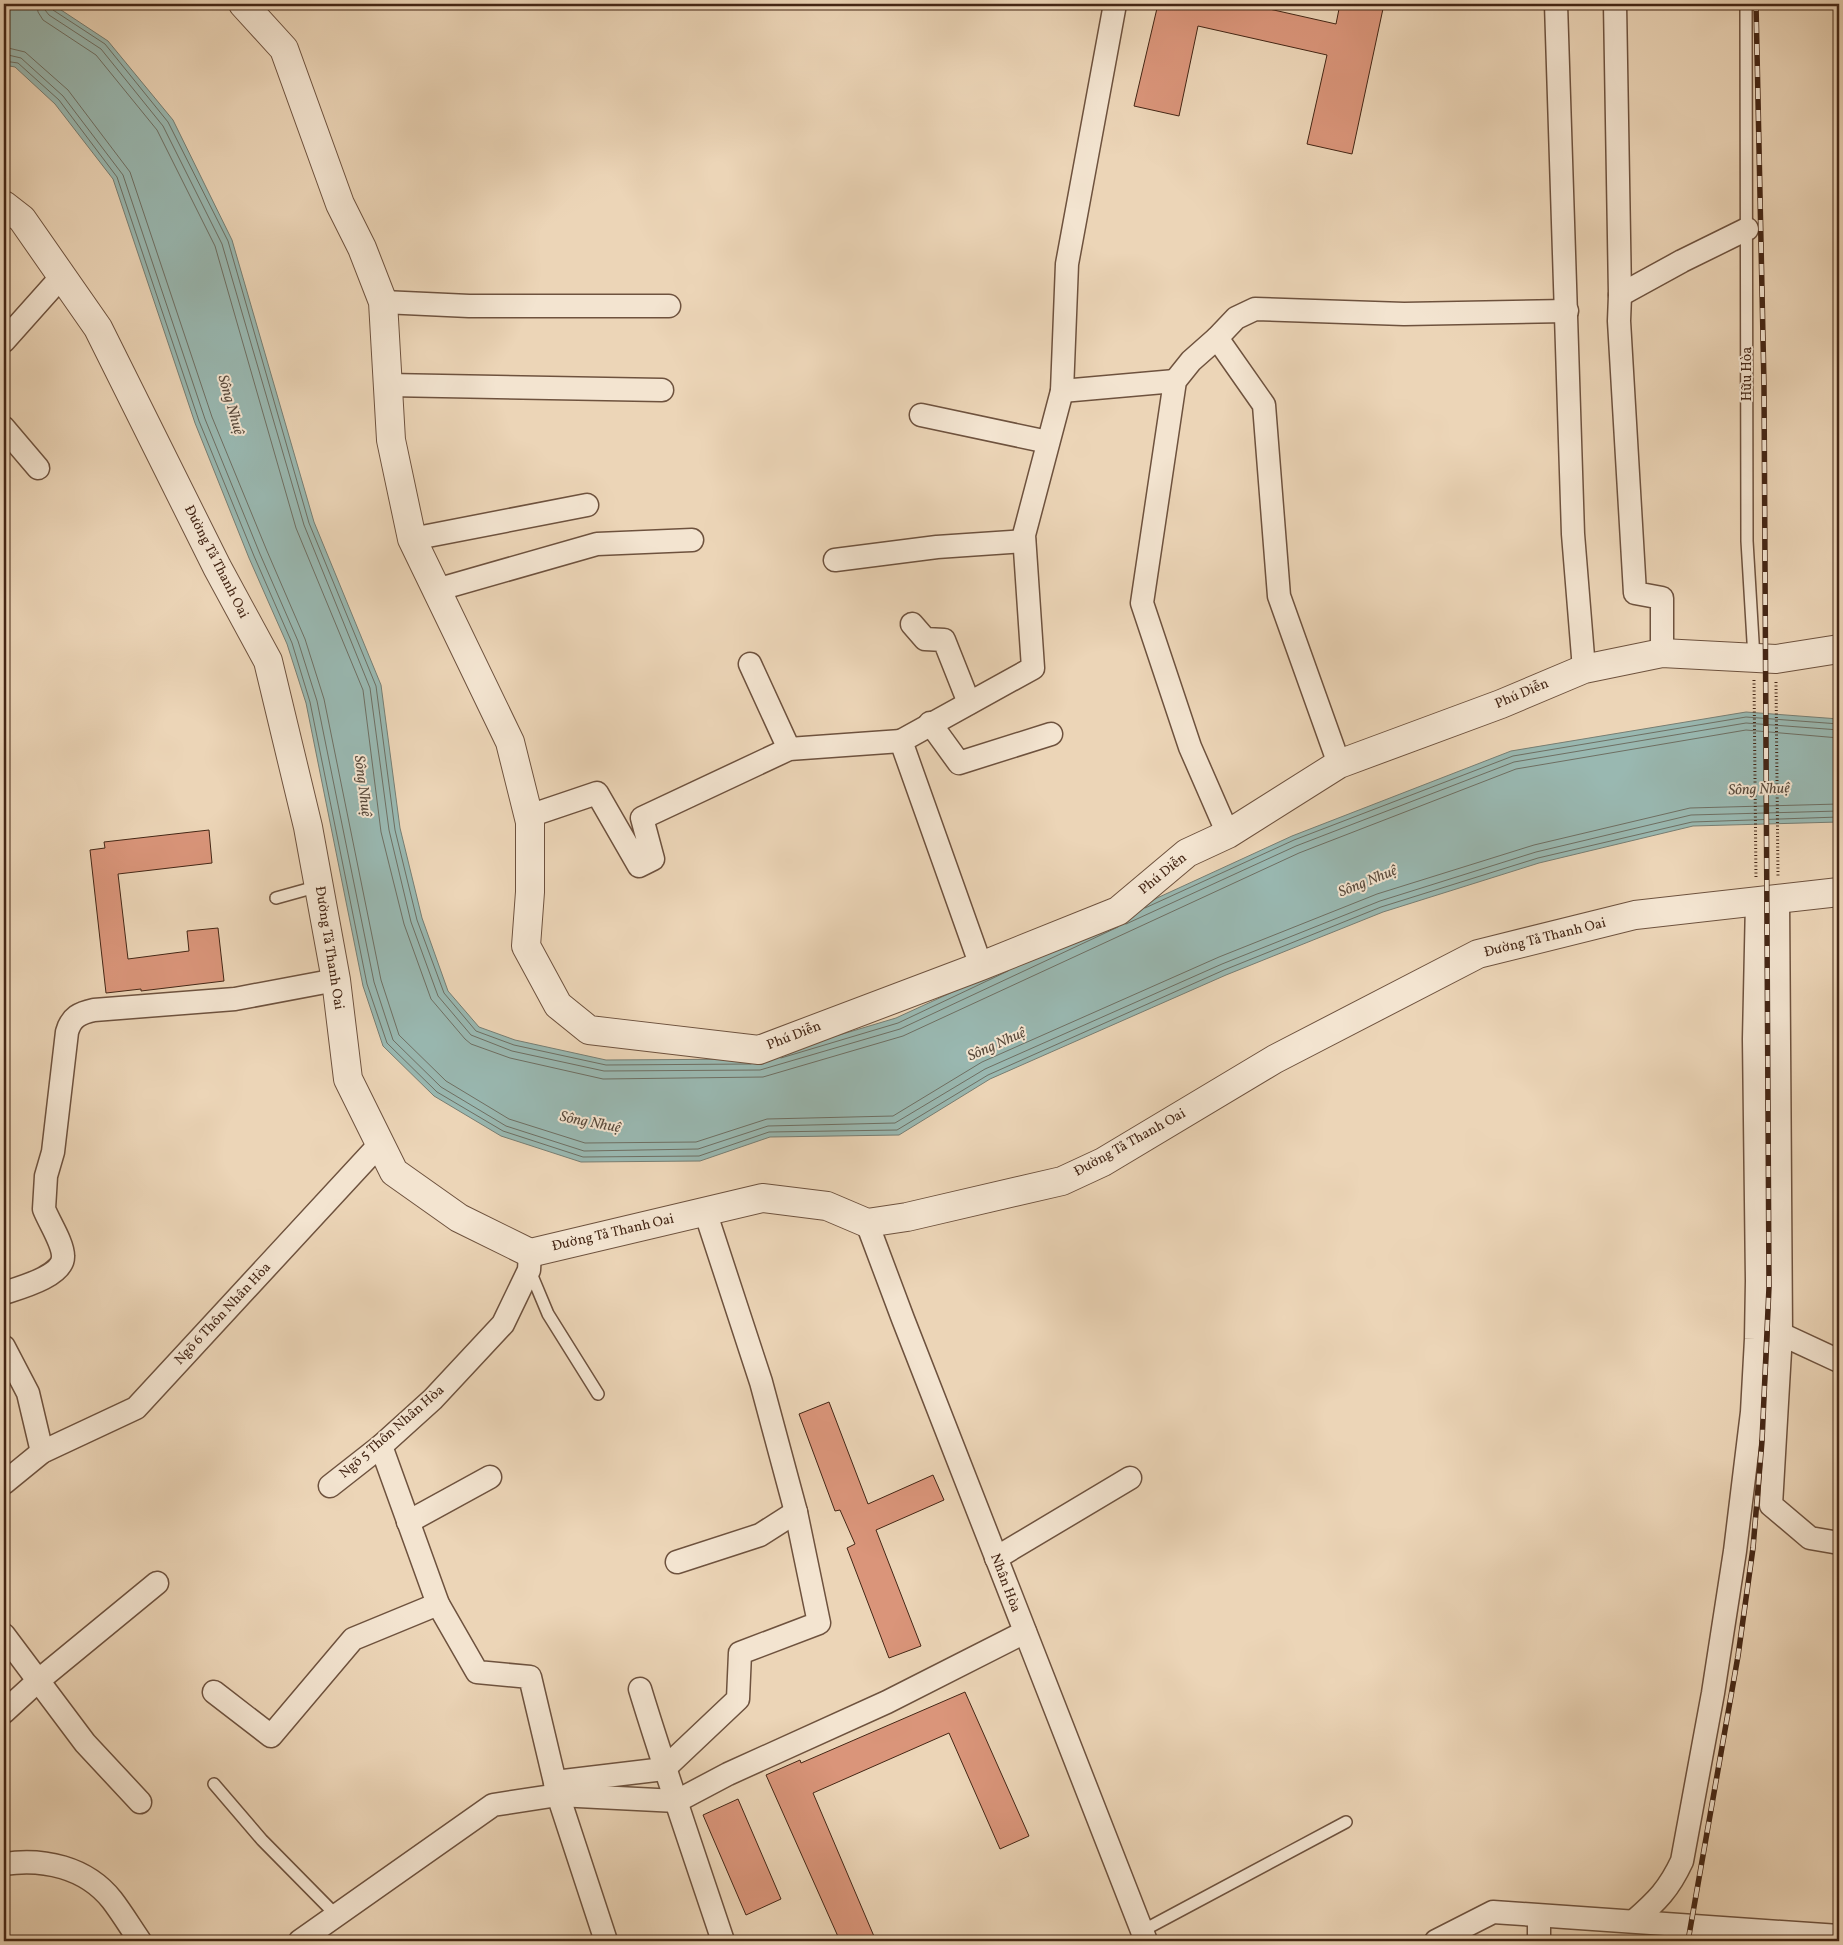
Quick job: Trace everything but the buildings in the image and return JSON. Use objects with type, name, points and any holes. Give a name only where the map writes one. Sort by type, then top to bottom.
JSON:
[{"type":"street","points":[[243,4],[284,49],[340,204],[362,248],[383,302],[391,440],[412,539],[510,742],[528,816],[598,793],[639,866],[653,859],[642,818],[789,748],[901,741],[930,723],[1033,668],[1024,535],[1062,391],[1067,264],[1115,4]]},
{"type":"street","points":[[1556,4],[1573,534],[1584,669]]},
{"type":"street","points":[[1615,4],[1619,321],[1635,593],[1662,598],[1662,653]]},
{"type":"street","name":"Đường Tả Thanh Oai","points":[[4,205],[22,219],[98,328],[217,567],[268,661],[308,827],[336,980],[348,1079],[380,1144],[394,1172],[459,1218],[530,1261],[705,1211],[762,1198],[827,1206],[867,1223],[907,1216],[1062,1181],[1103,1162],[1275,1059],[1478,954],[1635,915],[1767,889],[1839,892]]},
{"type":"street","points":[[1620,295],[1682,261],[1747,229]]},
{"type":"street","points":[[4,341],[62,276]]},
{"type":"street","points":[[383,302],[469,306],[670,306]]},
{"type":"street","points":[[1228,834],[1190,747],[1142,604],[1175,381],[1191,361],[1236,318],[1244,312],[1255,309],[1404,314],[1567,311]]},
{"type":"street","points":[[1217,338],[1264,405],[1279,596],[1339,764]]},
{"type":"street","points":[[1062,391],[1175,381]]},
{"type":"street","points":[[388,385],[662,390]]},
{"type":"street","points":[[921,415],[1048,442]]},
{"type":"street","points":[[4,428],[38,468]]},
{"type":"street","points":[[412,539],[587,505]]},
{"type":"street","points":[[436,590],[597,544],[692,540]]},
{"type":"street","points":[[835,560],[938,547],[1024,541]]},
{"type":"street","points":[[912,624],[925,639],[944,640],[969,703]]},
{"type":"street","points":[[1754,668],[1776,659],[1839,649]]},
{"type":"street","name":"Phú Diễn","points":[[528,816],[530,822],[530,892],[526,946],[558,1005],[589,1030],[759,1050],[981,966],[1118,911],[1187,853],[1228,834],[1339,764],[1500,704],[1584,669],[1662,653],[1754,668]]},
{"type":"street","points":[[750,664],[789,748]]},
{"type":"street","points":[[930,723],[959,762],[1050,734]]},
{"type":"street","points":[[901,741],[981,966]]},
{"type":"street","points":[[1767,889],[1781,1334],[1771,1505],[1810,1538],[1839,1543]]},
{"type":"street","points":[[1634,1921],[1659,1899],[1674,1878],[1682,1861],[1713,1693],[1735,1551],[1752,1412],[1756,1339],[1754,1039],[1767,889]]},
{"type":"street","points":[[4,1293],[36,1282],[57,1270],[63,1260],[62,1251],[43,1204],[46,1176],[53,1152],[67,1032],[69,1023],[75,1017],[94,1010],[235,999],[336,980]]},
{"type":"street","name":"Ngõ 6 Thôn Nhân Hòa","points":[[4,1482],[42,1452],[136,1408],[380,1144]]},
{"type":"street","points":[[300,1941],[492,1804],[556,1789],[664,1769],[738,1698],[740,1653],[819,1622],[796,1512],[761,1382],[705,1211]]},
{"type":"street","name":"Nhân Hòa","points":[[867,1223],[1024,1632],[1144,1936]]},
{"type":"street","name":"Ngõ 5 Thôn Nhân Hòa","points":[[330,1486],[380,1446],[433,1399],[503,1324],[530,1261]]},
{"type":"street","points":[[1781,1334],[1839,1361]]},
{"type":"street","points":[[4,1347],[28,1393],[42,1452]]},
{"type":"street","points":[[380,1446],[438,1604],[477,1672],[530,1677],[556,1789],[606,1941]]},
{"type":"street","points":[[408,1522],[490,1478]]},
{"type":"street","points":[[996,1558],[1130,1478]]},
{"type":"street","points":[[677,1562],[760,1536],[796,1512]]},
{"type":"street","points":[[4,1712],[39,1680],[157,1583]]},
{"type":"street","points":[[214,1692],[271,1736],[353,1639],[438,1604]]},
{"type":"street","points":[[556,1789],[677,1801],[728,1774],[887,1702],[1024,1632]]},
{"type":"street","points":[[4,1635],[39,1680],[62,1715],[85,1743],[140,1802]]},
{"type":"street","points":[[640,1689],[664,1769],[677,1801],[723,1941]]},
{"type":"street","points":[[4,1864],[20,1861],[45,1862],[77,1872],[95,1883],[111,1899],[140,1941]]},
{"type":"street","points":[[1436,1941],[1493,1912],[1839,1936]]},
{"type":"street","points":[[1539,1916],[1539,1941]]},
{"type":"lane","name":"Hữu Hòa","points":[[1746,4],[1748,541],[1754,668]]},
{"type":"lane","points":[[276,898],[318,886]]},
{"type":"lane","points":[[530,1261],[548,1314],[598,1394]]},
{"type":"lane","points":[[214,1784],[262,1840],[336,1915]]},
{"type":"lane","points":[[1144,1936],[1346,1822]]},
{"type":"path","points":[[1754,668],[1767,889]]},
{"type":"path","points":[[1767,889],[1776,678]]},
{"type":"water","name":"Sông Nhuệ","points":[[4,4],[52,4],[108,41],[173,120],[232,240],[314,522],[381,685],[400,828],[422,918],[448,991],[479,1027],[515,1040],[606,1060],[759,1059],[896,1018],[1292,836],[1511,751],[1746,712],[1839,719],[1839,822],[1693,826],[1539,863],[1383,912],[1226,975],[990,1079],[899,1135],[770,1137],[700,1161],[581,1162],[501,1136],[434,1096],[383,1046],[363,986],[306,703],[287,644],[249,558],[195,423],[113,179],[55,104],[15,67],[4,65]]},
{"type":"railway","points":[[1688,1941],[1738,1656],[1753,1548],[1762,1441],[1769,1287],[1764,386],[1756,4]]}]
